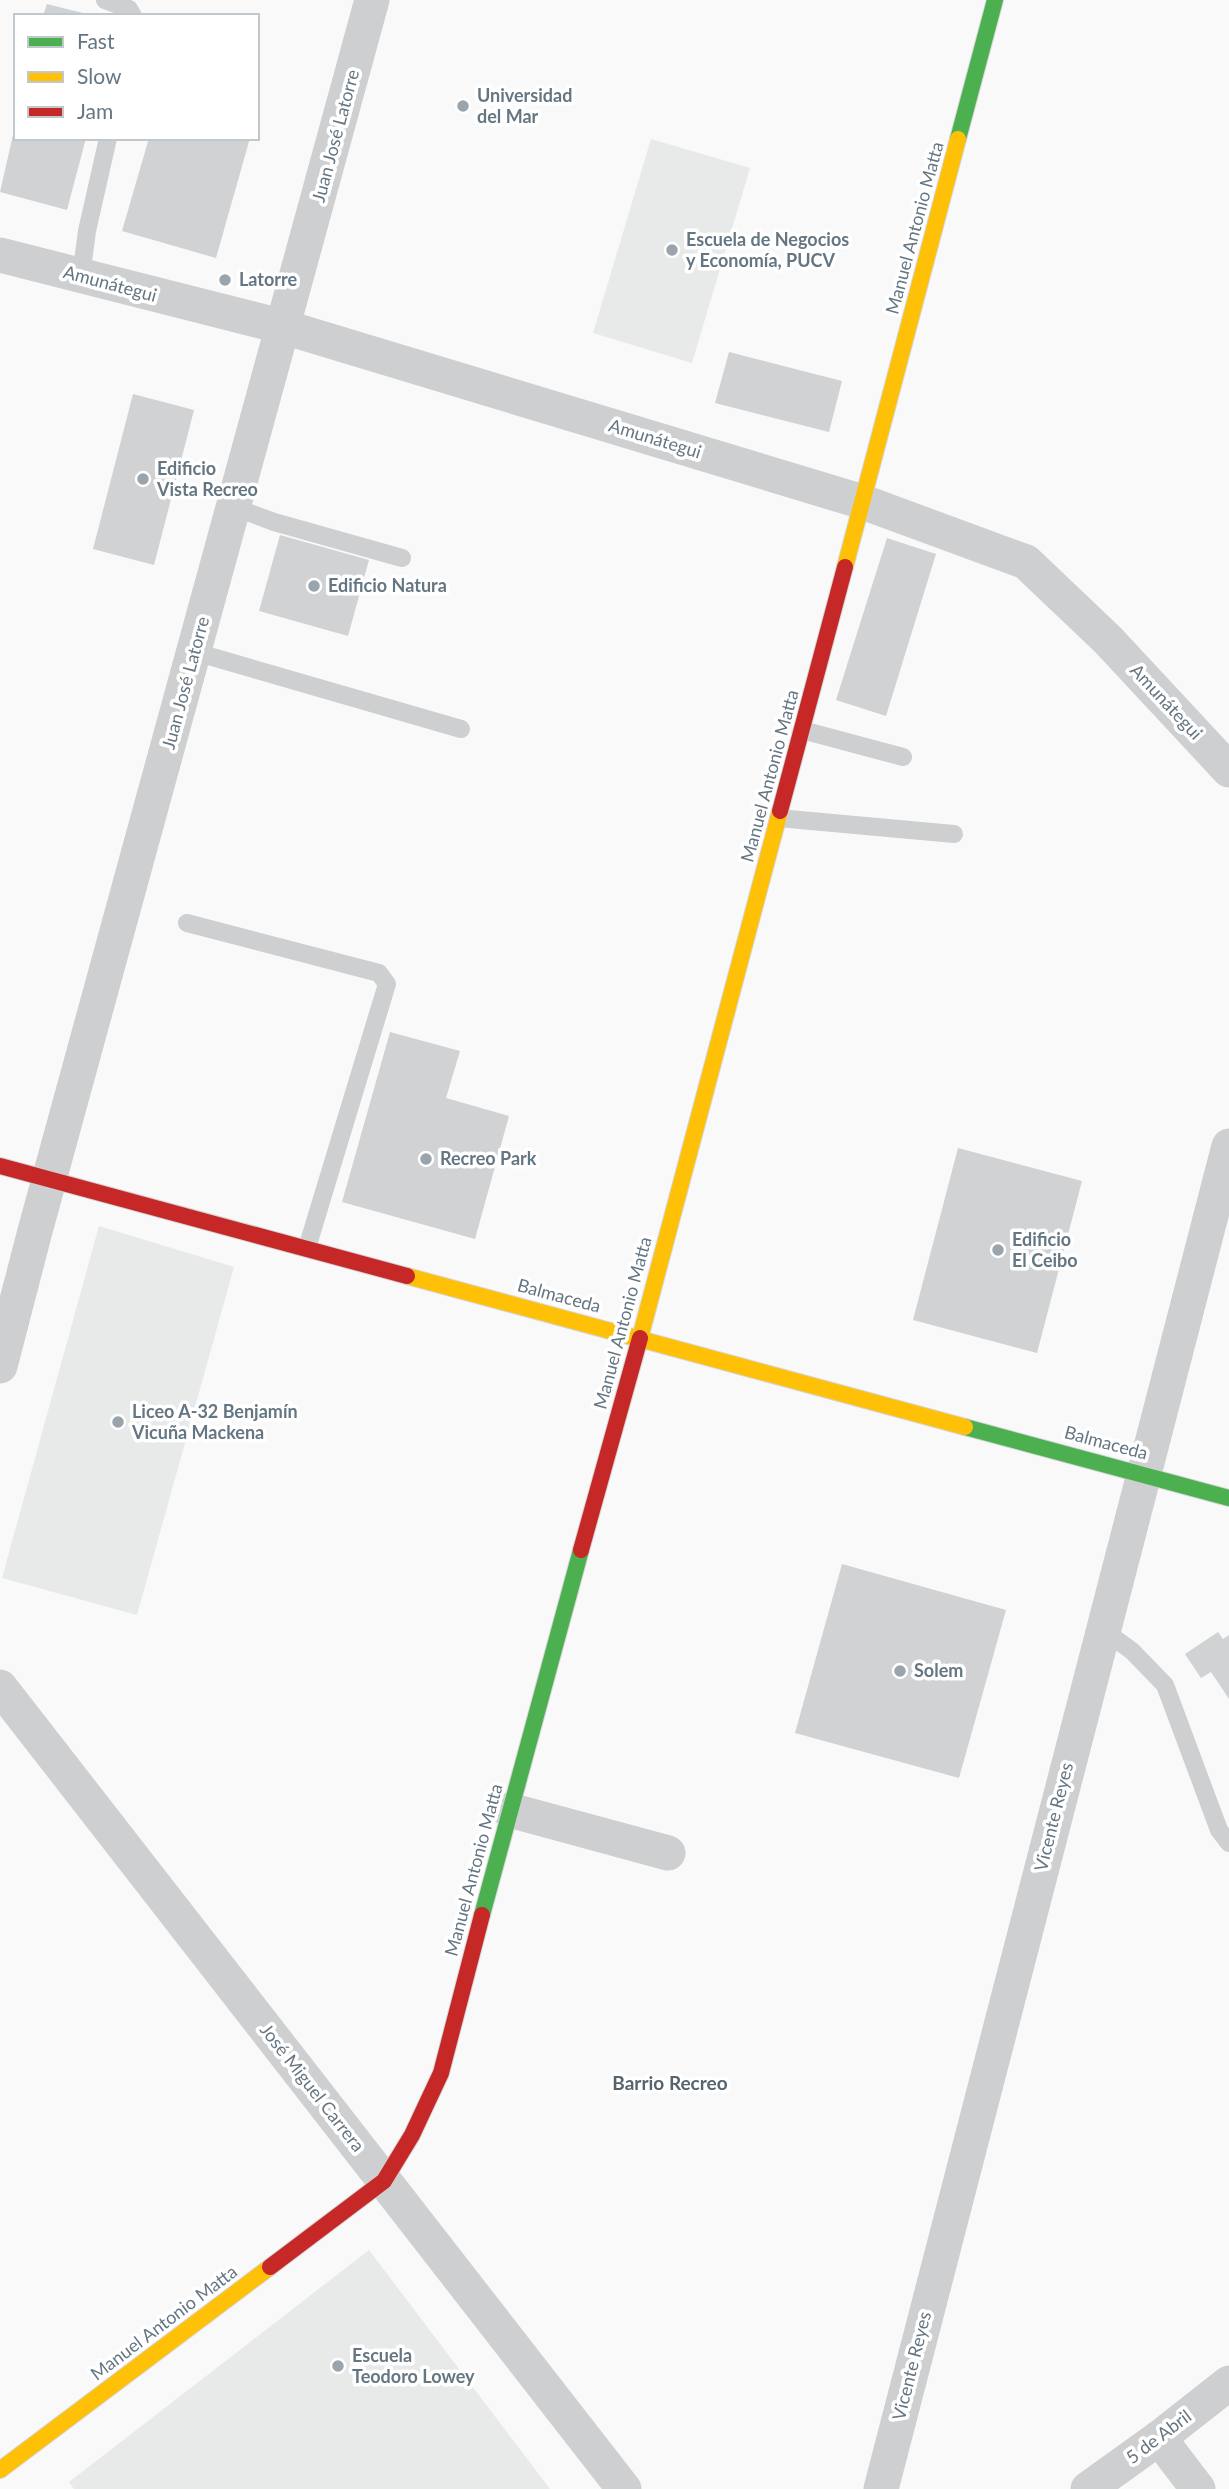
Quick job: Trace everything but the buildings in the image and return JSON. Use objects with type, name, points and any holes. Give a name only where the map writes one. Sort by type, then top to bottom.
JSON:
[{"type":"street","name":"Juan José Latorre","points":[[0,1366],[372,0]]},
{"type":"street","name":"Manuel Antonio Matta","points":[[0,2470],[384,2181],[412,2135],[441,2073],[509,1810],[640,1338],[995,0]]},
{"type":"street","name":"Amunátegui","points":[[0,255],[284,327],[863,502],[1026,562],[1108,640],[1229,770]]},
{"type":"street","name":"Vicente Reyes","points":[[881,2489],[1142,1473],[1229,1146]]},
{"type":"street","name":"Balmaceda","points":[[0,1166],[1229,1498]]},
{"type":"street","name":"José Miguel Carrera","points":[[0,1687],[624,2489]]},
{"type":"street","points":[[509,1810],[668,1853]]},
{"type":"street","name":"5 de Abril","points":[[1088,2489],[1229,2383]]},
{"type":"street","points":[[1159,2438],[1198,2489]]},
{"type":"lane","points":[[105,0],[129,9],[132,14]]},
{"type":"lane","points":[[81,276],[86,231],[108,140]]},
{"type":"lane","points":[[234,507],[274,522],[402,558]]},
{"type":"lane","points":[[195,652],[461,729]]},
{"type":"lane","points":[[802,730],[903,757]]},
{"type":"lane","points":[[778,818],[954,834]]},
{"type":"lane","points":[[187,923],[379,973],[387,984],[307,1248]]},
{"type":"lane","points":[[1102,1629],[1132,1651],[1165,1685],[1219,1830],[1229,1843]]},
{"type":"shaded area","name":"Escuela de Negocios y Economía, PUCV","points":[[651,139],[750,168],[692,363],[593,333]]},
{"type":"shaded area","name":"Liceo A-32 Benjamín Vicuña Mackena","points":[[99,1226],[234,1267],[137,1615],[2,1578]]},
{"type":"shaded area","name":"Escuela Teodoro Lowey","points":[[369,2250],[550,2489],[74,2489],[69,2482]]},
{"type":"traffic: fast","points":[[958,139],[995,0]]},
{"type":"traffic: fast","points":[[965,1427],[1229,1498]]},
{"type":"traffic: fast","points":[[482,1915],[581,1550]]},
{"type":"traffic: slow","points":[[845,567],[958,139]]},
{"type":"traffic: slow","points":[[640,1338],[780,811]]},
{"type":"traffic: slow","points":[[407,1276],[965,1427]]},
{"type":"traffic: slow","points":[[0,2470],[270,2267]]},
{"type":"traffic: jam","points":[[780,811],[845,567]]},
{"type":"traffic: jam","points":[[0,1166],[407,1276]]},
{"type":"traffic: jam","points":[[581,1550],[640,1338]]},
{"type":"traffic: jam","points":[[270,2267],[384,2181],[412,2135],[441,2073],[482,1915]]},
{"type":"place","name":"Universidad del Mar","points":[[463,106]]},
{"type":"place","name":"Escuela de Negocios y Economía, PUCV","points":[[672,250]]},
{"type":"place","name":"Latorre","points":[[225,280]]},
{"type":"place","name":"Edificio Vista Recreo","points":[[143,479]]},
{"type":"place","name":"Edificio Natura","points":[[314,586]]},
{"type":"place","name":"Recreo Park","points":[[426,1159]]},
{"type":"place","name":"Edificio El Ceibo","points":[[998,1250]]},
{"type":"place","name":"Liceo A-32 Benjamín Vicuña Mackena","points":[[118,1422]]},
{"type":"place","name":"Solem","points":[[900,1671]]},
{"type":"place","name":"Escuela Teodoro Lowey","points":[[338,2366]]},
{"type":"district","name":"Barrio Recreo","points":[[670,2083]]}]
